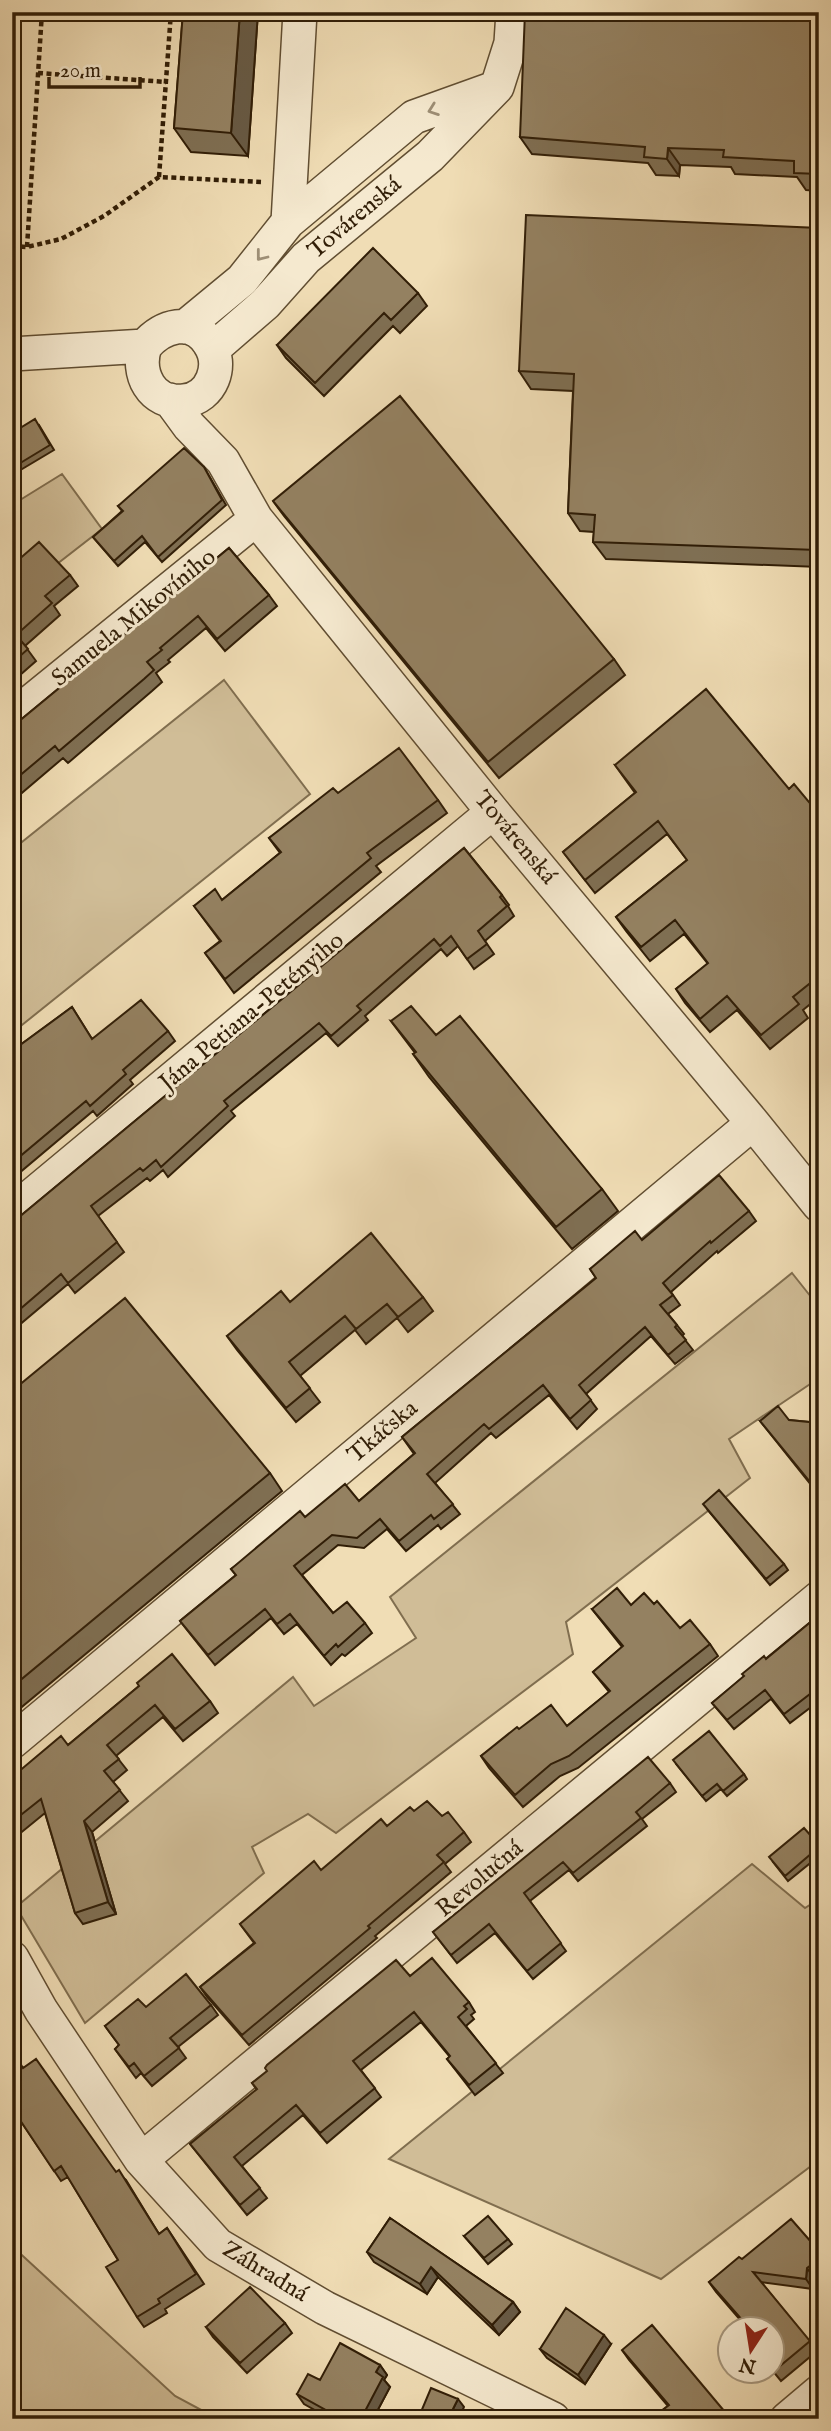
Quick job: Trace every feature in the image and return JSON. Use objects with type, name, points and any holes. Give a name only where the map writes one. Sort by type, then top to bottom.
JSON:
[{"type":"street","name":"Továrenská","points":[[288,222],[300,12]]},
{"type":"street","name":"Továrenská","points":[[223,461],[209,387],[215,375],[213,349],[265,304],[306,258],[430,156],[497,87],[511,43],[513,12]]},
{"type":"street","name":"Továrenská","points":[[497,87],[414,117],[288,222],[242,280],[185,327],[170,327],[156,334],[144,360],[148,386],[158,395],[170,400],[189,426],[223,461],[256,519],[492,812],[819,1205]]},
{"type":"street","points":[[185,327],[206,338],[213,349]]},
{"type":"street","points":[[17,354],[144,360]]},
{"type":"street","points":[[170,400],[184,401],[198,396],[209,387]]},
{"type":"street","name":"Samuela Mikovíniho","points":[[12,717],[256,519]]},
{"type":"street","name":"Jána Petiana-Petényiho","points":[[12,1212],[492,812]]},
{"type":"street","name":"Tkáčska","points":[[12,1742],[753,1123]]},
{"type":"street","name":"Revolučná","points":[[141,2160],[819,1598]]},
{"type":"street","name":"Záhradná","points":[[12,1958],[41,2010],[141,2160],[218,2245],[325,2308],[553,2419]]},
{"type":"street","points":[[787,2419],[819,2392]]},
{"type":"path","points":[[27,247],[42,12]]},
{"type":"path","points":[[159,177],[171,12]]},
{"type":"path","points":[[38,73],[166,82]]},
{"type":"path","points":[[12,246],[27,247],[61,239],[104,216],[159,177],[272,182]]},
{"type":"shaded area","points":[[62,474],[102,529],[12,599],[12,505]]},
{"type":"shaded area","points":[[224,680],[310,794],[12,1033],[12,850]]},
{"type":"shaded area","points":[[792,1273],[819,1307],[819,1378],[729,1439],[750,1478],[566,1622],[573,1654],[336,1833],[308,1814],[252,1847],[264,1873],[85,2023],[16,1907],[293,1677],[314,1706],[416,1638],[390,1597]]},
{"type":"shaded area","points":[[752,1864],[805,1908],[819,1899],[819,2160],[661,2279],[389,2159]]},
{"type":"shaded area","points":[[12,2246],[175,2396],[218,2419],[12,2419]]},
{"type":"building","points":[[183,12],[240,12],[231,133],[174,128]]},
{"type":"building","points":[[525,12],[819,12],[819,174],[794,173],[794,161],[723,157],[724,150],[668,148],[667,159],[644,157],[645,147],[520,137]]},
{"type":"building","points":[[526,215],[819,228],[817,550],[593,542],[595,515],[568,513],[574,374],[519,371]]},
{"type":"building","points":[[373,248],[418,293],[391,320],[384,313],[315,383],[277,345]]},
{"type":"building","points":[[400,396],[614,659],[488,762],[273,501]]},
{"type":"building","points":[[35,419],[50,445],[12,468],[12,433]]},
{"type":"building","points":[[184,448],[204,467],[222,500],[158,557],[142,536],[114,561],[93,537],[123,511],[118,506]]},
{"type":"building","points":[[39,542],[70,575],[45,596],[52,603],[16,635],[28,649],[12,663],[12,558],[16,562]]},
{"type":"building","points":[[229,548],[269,595],[217,639],[198,616],[147,662],[154,670],[144,679],[59,751],[55,746],[12,782],[12,727]]},
{"type":"building","points":[[706,689],[789,789],[794,784],[819,814],[819,976],[793,997],[799,1004],[761,1035],[727,996],[700,1019],[676,989],[708,963],[675,920],[641,947],[616,917],[687,860],[658,821],[585,880],[563,852],[636,792],[615,765]]},
{"type":"building","points":[[399,748],[438,800],[367,853],[371,858],[225,979],[205,953],[221,941],[194,906],[215,889],[222,900],[281,852],[269,838],[333,788],[338,793]]},
{"type":"building","points":[[464,848],[502,895],[500,897],[507,906],[478,931],[487,944],[467,959],[451,936],[440,946],[434,939],[357,1006],[361,1010],[331,1036],[319,1023],[224,1101],[228,1106],[161,1167],[156,1160],[143,1171],[140,1168],[91,1206],[117,1242],[68,1283],[61,1274],[12,1316],[12,1223]]},
{"type":"building","points":[[141,1000],[168,1031],[123,1070],[126,1074],[90,1106],[86,1101],[12,1163],[12,1051],[72,1007],[92,1039]]},
{"type":"building","points":[[411,1006],[436,1035],[460,1016],[602,1189],[556,1227],[413,1054],[416,1052],[391,1021]]},
{"type":"building","points":[[719,1175],[749,1211],[663,1283],[673,1295],[660,1305],[686,1340],[668,1355],[645,1327],[579,1385],[591,1400],[570,1419],[543,1385],[489,1429],[484,1424],[427,1474],[453,1504],[434,1519],[431,1515],[399,1541],[380,1519],[357,1538],[332,1535],[294,1566],[333,1613],[347,1602],[365,1623],[338,1647],[336,1644],[324,1656],[290,1614],[277,1624],[265,1609],[208,1655],[180,1621],[236,1575],[231,1569],[300,1511],[305,1517],[345,1484],[359,1501],[415,1453],[402,1437],[596,1278],[590,1269],[635,1231],[642,1240]]},
{"type":"building","points":[[371,1233],[423,1297],[398,1317],[387,1304],[356,1329],[345,1316],[289,1362],[310,1388],[286,1408],[227,1336],[281,1291],[290,1302]]},
{"type":"building","points":[[125,1298],[270,1473],[12,1687],[12,1391]]},
{"type":"building","points":[[778,1406],[789,1420],[819,1423],[819,1493],[760,1421]]},
{"type":"building","points":[[719,1490],[784,1564],[766,1579],[703,1504]]},
{"type":"building","points":[[617,1588],[631,1605],[644,1593],[654,1604],[657,1601],[680,1628],[690,1620],[710,1644],[569,1756],[551,1764],[515,1795],[481,1756],[517,1727],[519,1729],[551,1705],[567,1726],[610,1691],[593,1672],[623,1646],[592,1609]]},
{"type":"building","points":[[819,1615],[819,1687],[784,1714],[765,1690],[727,1720],[712,1703],[744,1676],[742,1674],[764,1656],[766,1659]]},
{"type":"building","points":[[172,1654],[210,1701],[175,1729],[155,1705],[107,1745],[119,1759],[104,1771],[120,1790],[84,1821],[108,1902],[75,1913],[41,1799],[12,1822],[12,1768],[17,1773],[61,1736],[68,1745],[139,1686],[137,1683]]},
{"type":"building","points":[[709,1731],[744,1774],[723,1791],[717,1784],[702,1796],[673,1760]]},
{"type":"building","points":[[648,1757],[670,1783],[636,1812],[641,1818],[573,1873],[563,1862],[524,1893],[561,1943],[527,1971],[489,1924],[451,1955],[433,1932]]},
{"type":"building","points":[[427,1801],[442,1816],[448,1812],[464,1832],[437,1855],[444,1862],[242,2035],[200,1987],[255,1943],[240,1924],[314,1861],[321,1870],[381,1819],[387,1826],[410,1807],[414,1811]]},
{"type":"building","points":[[804,1828],[819,1847],[785,1876],[769,1857]]},
{"type":"building","points":[[432,1958],[469,2002],[464,2006],[467,2009],[458,2017],[496,2063],[469,2085],[447,2059],[450,2056],[414,2012],[353,2061],[375,2088],[320,2133],[296,2105],[234,2157],[260,2188],[240,2205],[190,2144],[257,2089],[252,2083],[267,2071],[267,2065],[396,1960],[410,1976]]},
{"type":"building","points":[[186,1974],[211,2005],[170,2038],[179,2048],[144,2076],[134,2063],[129,2067],[115,2049],[119,2045],[105,2026],[138,1999],[146,2007]]},
{"type":"building","points":[[15,2055],[23,2068],[36,2059],[116,2172],[119,2170],[159,2234],[167,2228],[196,2274],[158,2299],[160,2303],[137,2317],[106,2267],[118,2260],[61,2166],[54,2171],[12,2108],[12,2057]]},
{"type":"building","points":[[488,2216],[508,2239],[484,2258],[464,2236]]},
{"type":"building","points":[[390,2218],[513,2302],[492,2325],[431,2267],[420,2284],[367,2252]]},
{"type":"building","points":[[791,2219],[819,2251],[819,2259],[807,2268],[806,2279],[753,2272],[810,2341],[786,2361],[786,2316],[739,2316],[709,2282],[739,2257],[742,2259]]},
{"type":"building","points":[[250,2287],[285,2323],[240,2363],[206,2327]]},
{"type":"building","points":[[566,2308],[604,2335],[578,2375],[540,2349]]},
{"type":"building","points":[[652,2325],[725,2412],[717,2419],[666,2419],[660,2412],[669,2405],[622,2350]]},
{"type":"building","points":[[340,2343],[380,2365],[376,2372],[383,2377],[363,2415],[369,2419],[328,2419],[331,2413],[297,2394],[308,2374],[320,2380]]},
{"type":"building","points":[[431,2388],[458,2399],[448,2419],[418,2419]]}]
